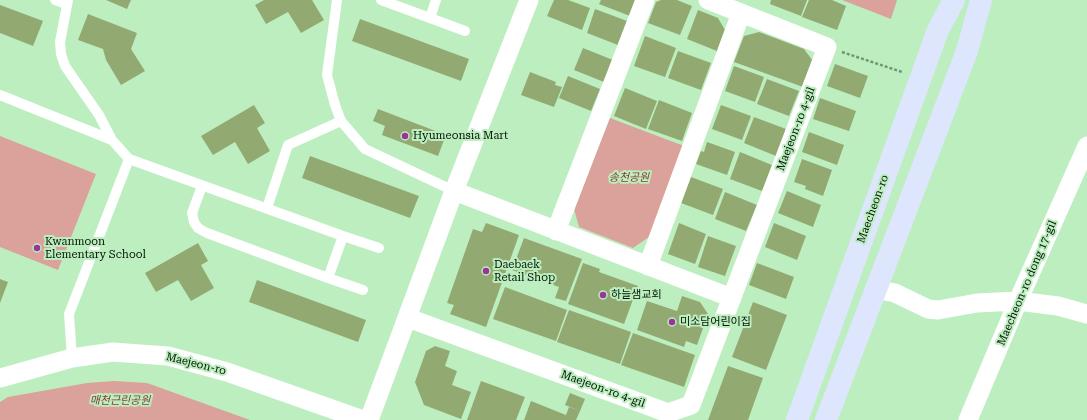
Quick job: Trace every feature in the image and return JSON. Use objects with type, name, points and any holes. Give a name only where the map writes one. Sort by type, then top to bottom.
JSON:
[{"type":"main road","points":[[938,30],[942,0]]},
{"type":"main road","name":"Maecheon-ro","points":[[797,420],[938,30],[954,0]]},
{"type":"main road","points":[[967,51],[981,0]]},
{"type":"main road","points":[[826,420],[987,0]]},
{"type":"street","points":[[369,420],[454,191],[529,0]]},
{"type":"street","points":[[556,231],[645,0]]},
{"type":"street","points":[[708,0],[827,47]]},
{"type":"street","points":[[648,266],[741,13]]},
{"type":"street","name":"Maejeon-ro 4-gil","points":[[408,318],[668,413],[690,405],[827,47]]},
{"type":"street","name":"Maecheon-ro dong 17-gil","points":[[968,420],[1018,301],[1087,147]]},
{"type":"street","points":[[454,191],[732,298]]},
{"type":"street","points":[[875,289],[895,293],[928,309],[938,310],[977,303],[1018,301],[1058,306],[1087,314]]},
{"type":"street","name":"Maejeon-ro","points":[[0,378],[72,358],[112,352],[168,356],[226,372],[363,420]]},
{"type":"lane","points":[[55,0],[67,2],[60,42],[61,54],[65,66],[99,114],[112,140],[129,159],[378,248]]},
{"type":"lane","points":[[337,0],[327,75],[341,121],[365,149],[454,191]]},
{"type":"lane","points":[[381,0],[465,31]]},
{"type":"lane","points":[[430,18],[436,0]]},
{"type":"lane","points":[[0,95],[112,140]]},
{"type":"lane","points":[[267,208],[288,145],[341,121]]},
{"type":"lane","points":[[72,358],[68,314],[129,159]]},
{"type":"lane","points":[[202,186],[192,213],[194,222],[198,228],[207,233],[363,290]]},
{"type":"lane","points":[[328,278],[343,236]]},
{"type":"path","points":[[827,47],[902,72]]},
{"type":"green space","points":[[842,0],[897,0],[891,19]]},
{"type":"green space","name":"송천공원","points":[[610,118],[684,146],[649,237],[633,248],[579,227],[574,209]]},
{"type":"green space","points":[[0,136],[96,174],[58,270],[0,247]]},
{"type":"green space","name":"매천근린공원","points":[[114,381],[147,383],[250,420],[0,420],[0,402],[8,397],[87,383]]},
{"type":"building","points":[[106,0],[131,0],[127,9]]},
{"type":"building","points":[[264,0],[312,0],[324,20],[301,33],[288,12],[266,24],[255,5]]},
{"type":"building","points":[[554,0],[568,0],[590,8],[582,30],[547,16]]},
{"type":"building","points":[[601,0],[636,0],[630,16],[599,4]]},
{"type":"building","points":[[661,0],[677,0],[692,6],[680,35],[648,23],[656,2]]},
{"type":"building","points":[[771,0],[807,0],[801,16],[770,4]]},
{"type":"building","points":[[809,0],[832,0],[846,6],[837,30],[802,17]]},
{"type":"building","points":[[0,5],[43,21],[33,46],[0,33]]},
{"type":"building","points":[[595,9],[627,21],[618,45],[587,33]]},
{"type":"building","points":[[698,10],[718,18],[725,30],[717,51],[687,39]]},
{"type":"building","points":[[88,14],[137,33],[131,49],[145,71],[121,85],[106,60],[103,49],[78,40]]},
{"type":"building","points":[[360,19],[469,59],[461,81],[352,41]]},
{"type":"building","points":[[759,32],[804,49],[813,61],[803,87],[734,62],[744,36]]},
{"type":"building","points":[[645,36],[676,48],[665,77],[634,66]]},
{"type":"building","points":[[583,48],[613,60],[604,82],[574,70]]},
{"type":"building","points":[[678,51],[711,63],[701,90],[668,78]]},
{"type":"building","points":[[835,64],[868,76],[860,98],[827,86]]},
{"type":"building","points":[[734,66],[764,77],[755,102],[725,91]]},
{"type":"building","points":[[530,72],[556,82],[555,85],[562,87],[554,107],[521,95]]},
{"type":"building","points":[[568,76],[600,89],[591,111],[559,98]]},
{"type":"building","points":[[767,79],[799,91],[789,116],[757,104]]},
{"type":"building","points":[[625,88],[657,101],[646,129],[614,116]]},
{"type":"building","points":[[820,98],[856,111],[849,131],[813,119]]},
{"type":"building","points":[[659,100],[692,113],[682,141],[648,129]]},
{"type":"building","points":[[254,105],[265,123],[257,128],[270,151],[248,164],[235,142],[213,155],[201,136]]},
{"type":"building","points":[[721,105],[751,116],[742,140],[712,129]]},
{"type":"building","points":[[378,109],[446,135],[438,156],[382,135],[385,126],[373,121]]},
{"type":"building","points":[[754,117],[786,129],[776,156],[744,143]]},
{"type":"building","points":[[809,132],[844,145],[837,165],[802,152]]},
{"type":"building","points":[[707,142],[735,152],[727,175],[696,164],[701,151],[704,152]]},
{"type":"building","points":[[740,152],[772,165],[762,191],[730,179]]},
{"type":"building","points":[[310,156],[419,196],[410,218],[302,178]]},
{"type":"building","points":[[802,159],[832,170],[823,196],[805,189],[806,186],[794,182]]},
{"type":"building","points":[[691,177],[723,189],[713,215],[681,203]]},
{"type":"building","points":[[787,191],[821,205],[813,227],[778,213]]},
{"type":"building","points":[[725,192],[757,205],[746,231],[715,219]]},
{"type":"building","points":[[486,223],[519,235],[486,327],[450,314],[454,305],[447,303],[473,229],[482,232]]},
{"type":"building","points":[[679,223],[706,234],[695,264],[668,254]]},
{"type":"building","points":[[774,223],[806,236],[797,260],[765,247]]},
{"type":"building","points":[[708,236],[736,246],[725,276],[698,267]]},
{"type":"building","points":[[524,238],[582,259],[566,301],[555,298],[559,287],[512,270]]},
{"type":"building","points":[[198,243],[208,261],[201,265],[214,288],[191,301],[178,280],[156,292],[145,273]]},
{"type":"building","name":"하늘샘교회","points":[[583,263],[600,269],[599,272],[638,286],[624,324],[568,304]]},
{"type":"building","points":[[757,263],[794,277],[786,299],[749,285]]},
{"type":"building","points":[[0,279],[8,282],[0,303]]},
{"type":"building","points":[[257,280],[366,320],[358,342],[249,302]]},
{"type":"building","points":[[505,287],[567,310],[556,341],[493,319]]},
{"type":"building","name":"미소담어린이집","points":[[682,296],[700,302],[708,314],[697,345],[686,341],[684,347],[637,330],[647,301],[677,311]]},
{"type":"building","points":[[753,302],[787,315],[766,370],[732,357]]},
{"type":"building","points":[[569,310],[631,332],[620,364],[557,342]]},
{"type":"building","points":[[633,333],[695,355],[684,387],[621,365]]},
{"type":"building","points":[[435,346],[450,351],[445,366],[457,371],[452,385],[471,392],[461,419],[424,405],[415,382],[426,351]]},
{"type":"building","points":[[728,366],[763,378],[748,420],[708,420]]},
{"type":"building","points":[[481,381],[525,397],[516,420],[467,420]]},
{"type":"building","points":[[570,393],[585,399],[580,411],[565,405]]},
{"type":"building","points":[[531,401],[566,415],[569,407],[580,411],[576,420],[524,420]]},
{"type":"place","name":"Hyumeonsia Mart","points":[[405,136]]},
{"type":"place","name":"Kwanmoon Elementary School","points":[[37,248]]},
{"type":"place","name":"Daebaek Retail Shop","points":[[486,271]]},
{"type":"place","name":"하늘샘교회","points":[[603,295]]},
{"type":"place","name":"미소담어린이집","points":[[672,322]]}]
